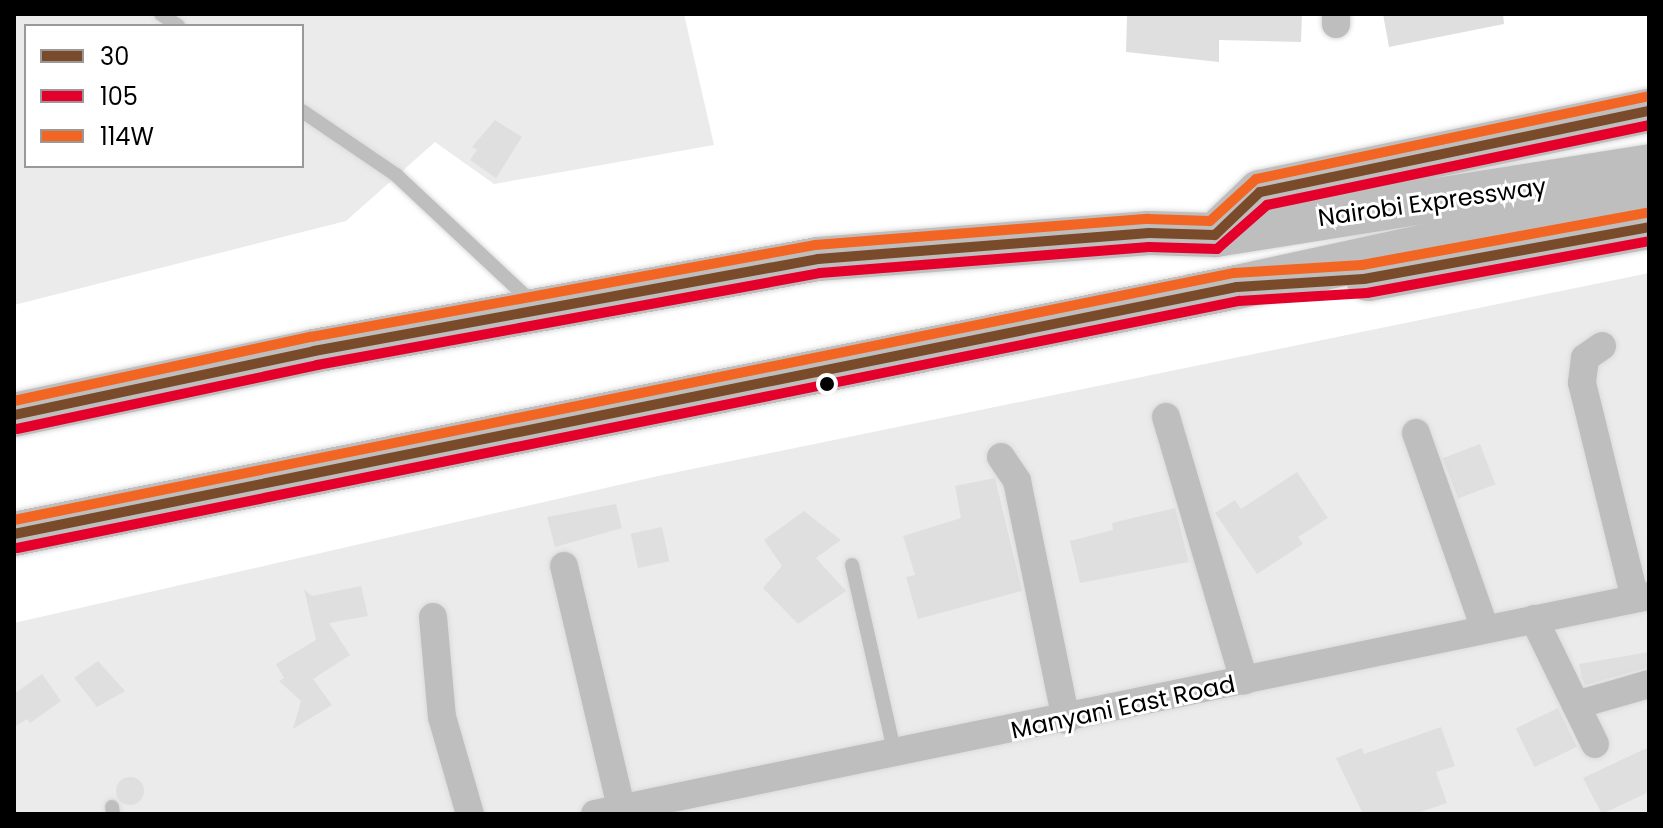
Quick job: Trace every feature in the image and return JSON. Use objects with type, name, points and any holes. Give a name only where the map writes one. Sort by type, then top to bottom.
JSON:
[{"type":"main road","points":[[1215,235],[1260,192],[1649,111]]},
{"type":"main road","name":"Nairobi Expressway","points":[[14,415],[539,308],[818,259],[1149,233],[1215,235],[1598,177],[1646,198]]},
{"type":"main road","name":"Nairobi Expressway","points":[[14,534],[1237,287],[1646,198]]},
{"type":"street","points":[[1602,346],[1585,358],[1582,383],[1642,597]]},
{"type":"street","points":[[1166,417],[1244,681]]},
{"type":"street","points":[[1416,433],[1485,629]]},
{"type":"street","points":[[1001,457],[1017,481],[1066,720]]},
{"type":"street","points":[[564,566],[608,811]]},
{"type":"street","name":"Manyani East Road","points":[[608,811],[1066,720],[1642,597]]},
{"type":"street","points":[[433,617],[442,717],[470,814]]},
{"type":"street","points":[[1534,619],[1595,744]]},
{"type":"street","points":[[1576,705],[1649,684]]},
{"type":"lane","points":[[304,112],[396,175],[539,308]]},
{"type":"lane","points":[[852,565],[895,755]]},
{"type":"shaded area","points":[[14,14],[684,14],[714,145],[494,184],[435,142],[346,221],[14,305]]},
{"type":"shaded area","points":[[1649,273],[1649,814],[14,814],[14,623],[658,476]]},
{"type":"building","points":[[1302,14],[1301,42],[1219,40],[1219,62],[1126,52],[1127,16]]},
{"type":"building","points":[[1383,14],[1503,14],[1504,24],[1389,47]]},
{"type":"building","points":[[495,120],[522,137],[496,178],[470,160],[477,150],[472,147]]},
{"type":"building","points":[[1480,444],[1495,484],[1458,498],[1443,458]]},
{"type":"building","points":[[1297,472],[1328,518],[1298,537],[1303,544],[1257,574],[1215,513],[1235,500],[1241,509]]},
{"type":"building","points":[[995,478],[1022,591],[918,619],[906,577],[915,575],[903,536],[961,518],[955,486]]},
{"type":"building","points":[[616,504],[622,528],[555,547],[547,517]]},
{"type":"building","points":[[1175,508],[1189,562],[1080,583],[1070,541],[1113,530],[1112,523]]},
{"type":"building","points":[[804,511],[841,540],[816,558],[846,591],[798,624],[763,588],[782,566],[764,540]]},
{"type":"building","points":[[662,527],[669,561],[638,568],[631,534]]},
{"type":"building","points":[[361,586],[368,616],[329,623],[350,655],[313,679],[332,705],[293,729],[301,701],[279,681],[284,678],[276,664],[316,640],[304,589],[312,596]]},
{"type":"building","points":[[1649,652],[1649,667],[1585,685],[1579,664]]},
{"type":"building","points":[[98,661],[125,691],[97,707],[74,678]]},
{"type":"building","points":[[42,674],[61,701],[30,723],[27,719],[14,727],[14,694]]},
{"type":"building","points":[[1558,708],[1577,747],[1535,767],[1516,729]]},
{"type":"building","points":[[1441,727],[1455,766],[1436,772],[1447,803],[1414,814],[1363,814],[1336,758],[1362,748],[1364,754]]},
{"type":"building","points":[[1649,747],[1649,792],[1602,814],[1583,778]]},
{"type":"building","points":[[130,777],[140,781],[144,791],[140,801],[130,805],[120,801],[116,791],[120,781]]},
{"type":"transit line","name":"114W","points":[[14,401],[311,337],[815,245],[1148,219],[1210,221],[1256,179],[1646,97]]},
{"type":"transit line","name":"30","points":[[14,415],[314,351],[818,259],[1149,233],[1215,235],[1260,192],[1649,111]]},
{"type":"transit line","name":"105","points":[[17,429],[317,365],[820,273],[1149,247],[1217,249],[1267,205],[1649,125]]},
{"type":"transit line","name":"114W","points":[[14,520],[1234,273],[1362,265],[1646,213]]},
{"type":"transit line","name":"30","points":[[14,534],[1237,287],[1364,279],[1649,227]]},
{"type":"transit line","name":"105","points":[[17,548],[1239,301],[1367,293],[1649,241]]}]
